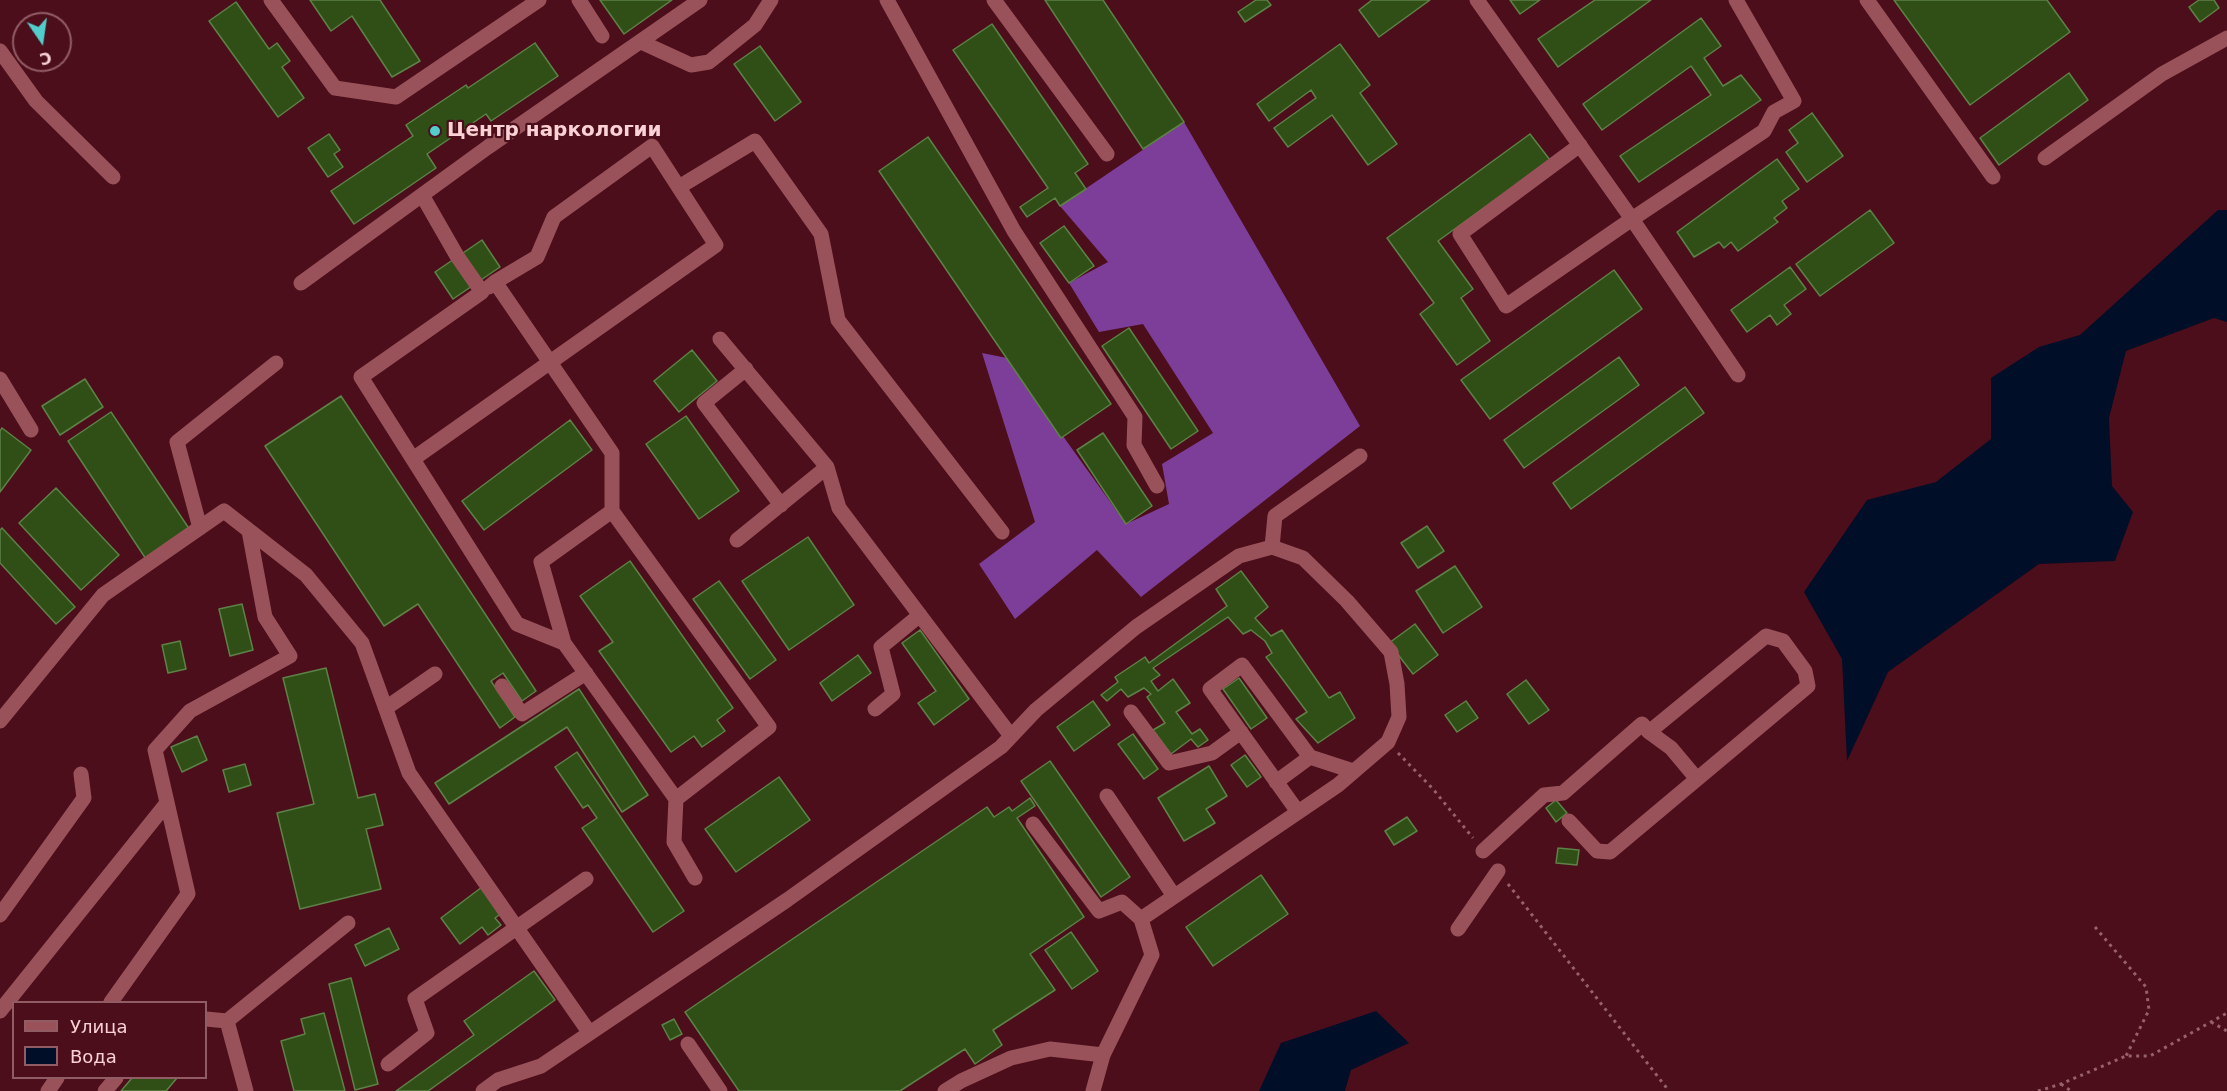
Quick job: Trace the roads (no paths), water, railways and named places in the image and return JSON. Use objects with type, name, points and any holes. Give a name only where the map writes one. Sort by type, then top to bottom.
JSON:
[{"type":"lane","points":[[271,0],[335,88],[396,97],[539,0]]},
{"type":"lane","points":[[579,0],[602,36]]},
{"type":"lane","points":[[301,283],[700,0]]},
{"type":"lane","points":[[640,42],[690,65],[709,62],[755,25],[771,0]]},
{"type":"lane","points":[[887,0],[1014,231],[1135,417],[1134,445],[1156,486]]},
{"type":"lane","points":[[994,0],[1107,154]]},
{"type":"lane","points":[[1477,0],[1632,219],[1738,375]]},
{"type":"lane","points":[[1580,145],[1460,234],[1506,306],[1764,131],[1774,112],[1794,101],[1736,0]]},
{"type":"lane","points":[[1867,0],[1993,177]]},
{"type":"lane","points":[[2045,158],[2162,74],[2227,38]]},
{"type":"lane","points":[[0,51],[36,101],[113,177]]},
{"type":"lane","points":[[679,187],[755,141],[821,234],[838,320],[1002,532]]},
{"type":"lane","points":[[413,459],[716,245],[652,146],[554,217],[537,257],[495,282],[361,377],[517,624],[564,643]]},
{"type":"lane","points":[[422,195],[457,256],[482,292]]},
{"type":"lane","points":[[495,282],[612,453],[612,511],[769,727],[675,799]]},
{"type":"lane","points":[[720,339],[827,467],[839,508],[1011,736]]},
{"type":"lane","points":[[200,528],[177,442],[276,363]]},
{"type":"lane","points":[[746,369],[704,403],[781,505]]},
{"type":"lane","points":[[1,383],[32,430]]},
{"type":"lane","points":[[1272,547],[1275,516],[1360,456]]},
{"type":"lane","points":[[737,540],[827,467]]},
{"type":"lane","points":[[0,721],[103,595],[224,511],[306,575],[362,643],[409,773],[589,1032]]},
{"type":"lane","points":[[612,511],[541,562],[564,643],[675,799],[674,842],[695,878]]},
{"type":"lane","points":[[112,1001],[188,894],[155,750],[190,711],[290,656],[266,618],[249,531]]},
{"type":"lane","points":[[483,1091],[498,1080],[541,1066],[787,900],[1001,747],[1036,710],[1136,627],[1239,556],[1272,547],[1303,558],[1347,601],[1391,652],[1398,684],[1398,717],[1388,742],[1298,812],[1141,919]]},
{"type":"lane","points":[[875,709],[893,694],[881,647],[920,615]]},
{"type":"lane","points":[[1569,821],[1597,851],[1610,852],[1808,686],[1805,671],[1783,641],[1766,636],[1649,732]]},
{"type":"lane","points":[[1298,812],[1210,689],[1242,665],[1310,757],[1353,771]]},
{"type":"lane","points":[[502,686],[522,714],[586,673]]},
{"type":"lane","points":[[386,708],[435,675]]},
{"type":"lane","points":[[1131,712],[1169,763],[1212,753],[1240,732]]},
{"type":"lane","points":[[1483,851],[1544,795],[1563,793],[1642,724],[1671,748],[1697,779]]},
{"type":"lane","points":[[1276,782],[1310,757]]},
{"type":"lane","points":[[0,915],[84,798],[81,774]]},
{"type":"lane","points":[[1107,796],[1174,896]]},
{"type":"lane","points":[[0,1011],[167,803]]},
{"type":"lane","points":[[1033,824],[1099,911],[1122,902],[1141,919],[1152,955],[1104,1055],[1093,1091]]},
{"type":"lane","points":[[1458,929],[1498,871]]},
{"type":"lane","points":[[388,1064],[428,1033],[415,999],[586,879]]},
{"type":"lane","points":[[207,1019],[227,1021],[348,923]]},
{"type":"lane","points":[[227,1021],[246,1091]]},
{"type":"lane","points":[[688,1044],[720,1091]]},
{"type":"lane","points":[[945,1091],[1011,1058],[1050,1049],[1104,1055]]},
{"type":"lane","points":[[105,1091],[114,1079]]},
{"type":"water","points":[[2218,210],[2227,210],[2227,322],[2214,318],[2126,351],[2109,418],[2112,486],[2133,512],[2115,561],[2039,564],[1888,672],[1847,761],[1842,659],[1804,592],[1867,500],[1936,482],[1991,439],[1991,378],[2039,347],[2080,335]]},
{"type":"water","points":[[1376,1011],[1409,1043],[1351,1070],[1345,1091],[1259,1091],[1281,1043]]},
{"type":"place","name":"Центр наркологии","points":[[435,131]]}]
